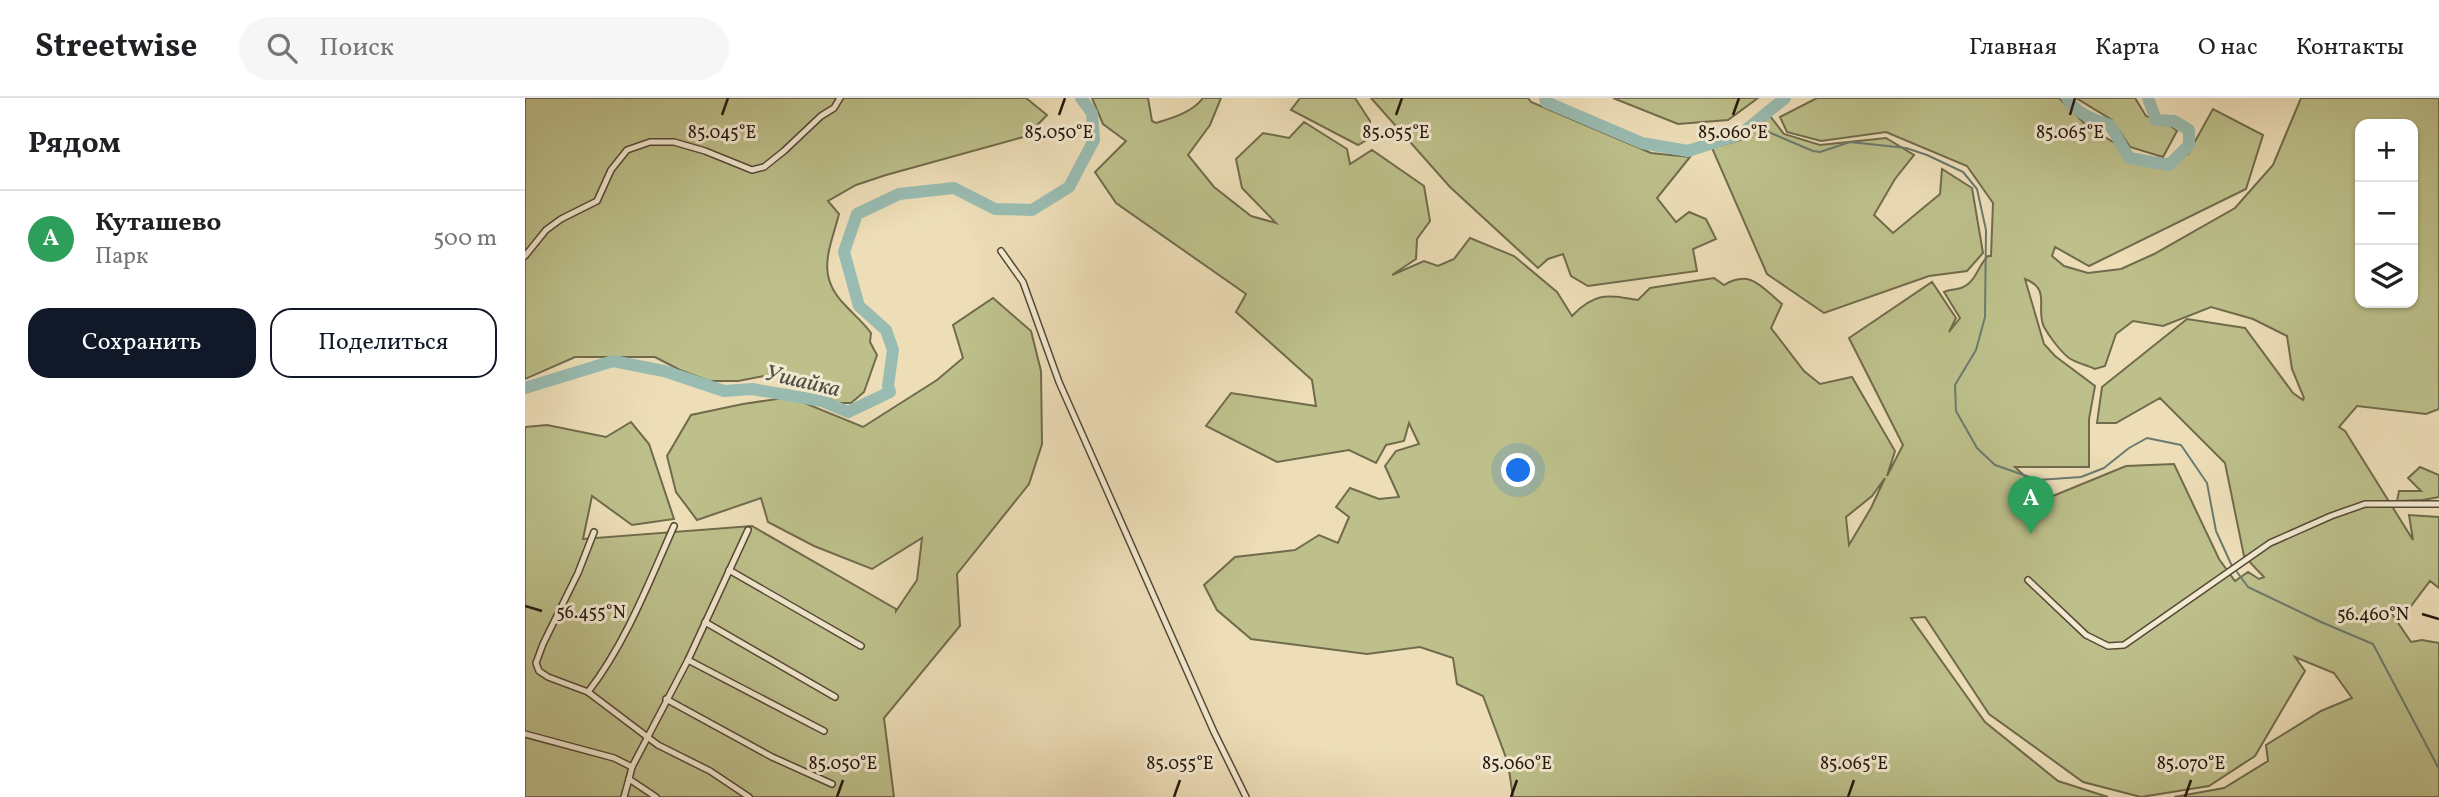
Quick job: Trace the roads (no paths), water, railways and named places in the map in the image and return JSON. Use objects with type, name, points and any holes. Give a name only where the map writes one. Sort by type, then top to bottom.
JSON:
[{"type":"street","points":[[525,256],[546,230],[561,219],[597,201],[611,170],[627,150],[650,142],[674,142],[752,170],[764,167],[821,116],[834,108],[840,98]]},
{"type":"street","points":[[1001,251],[1023,282],[1059,382],[1246,797]]},
{"type":"street","points":[[2028,580],[2086,635],[2108,646],[2124,645],[2270,543],[2365,504],[2439,504]]},
{"type":"street","points":[[588,692],[601,676],[640,603],[674,526]]},
{"type":"street","points":[[624,797],[632,767],[688,660],[748,530]]},
{"type":"street","points":[[594,532],[578,573],[543,644],[536,663],[539,671],[588,692],[658,745],[710,771],[750,797]]},
{"type":"street","points":[[729,570],[861,646]]},
{"type":"street","points":[[705,622],[835,697]]},
{"type":"street","points":[[688,660],[824,731]]},
{"type":"street","points":[[666,699],[772,757],[832,785]]},
{"type":"street","points":[[525,734],[614,758],[632,767]]},
{"type":"street","points":[[629,779],[656,797]]},
{"type":"waterway","name":"Ушайка","points":[[525,388],[613,361],[664,371],[724,391],[752,389],[822,401],[848,412],[890,392],[888,386],[893,350],[886,330],[859,306],[844,252],[857,214],[899,194],[954,188],[995,209],[1032,210],[1069,187],[1094,140],[1092,113],[1081,98]]},
{"type":"waterway","name":"Ушайка","points":[[1545,98],[1546,102],[1642,143],[1688,151],[1741,134],[1785,98]]},
{"type":"waterway","name":"Ушайка","points":[[2067,98],[2080,112],[2110,125],[2129,158],[2169,165],[2189,145],[2189,130],[2174,121],[2156,120],[2148,98]]},
{"type":"waterway","points":[[1752,125],[1813,151],[1820,152],[1850,142],[1906,148],[1963,172],[1977,189],[1986,230],[1985,317],[1976,350],[1955,385],[1956,411],[1977,448],[1995,465],[2038,480],[2081,477],[2104,468],[2147,438],[2181,445],[2207,483],[2216,531],[2232,566]]},
{"type":"waterway","points":[[2237,572],[2248,587],[2373,644],[2439,769]]},
{"type":"place","name":"Куташево","points":[[2031,534]]}]
